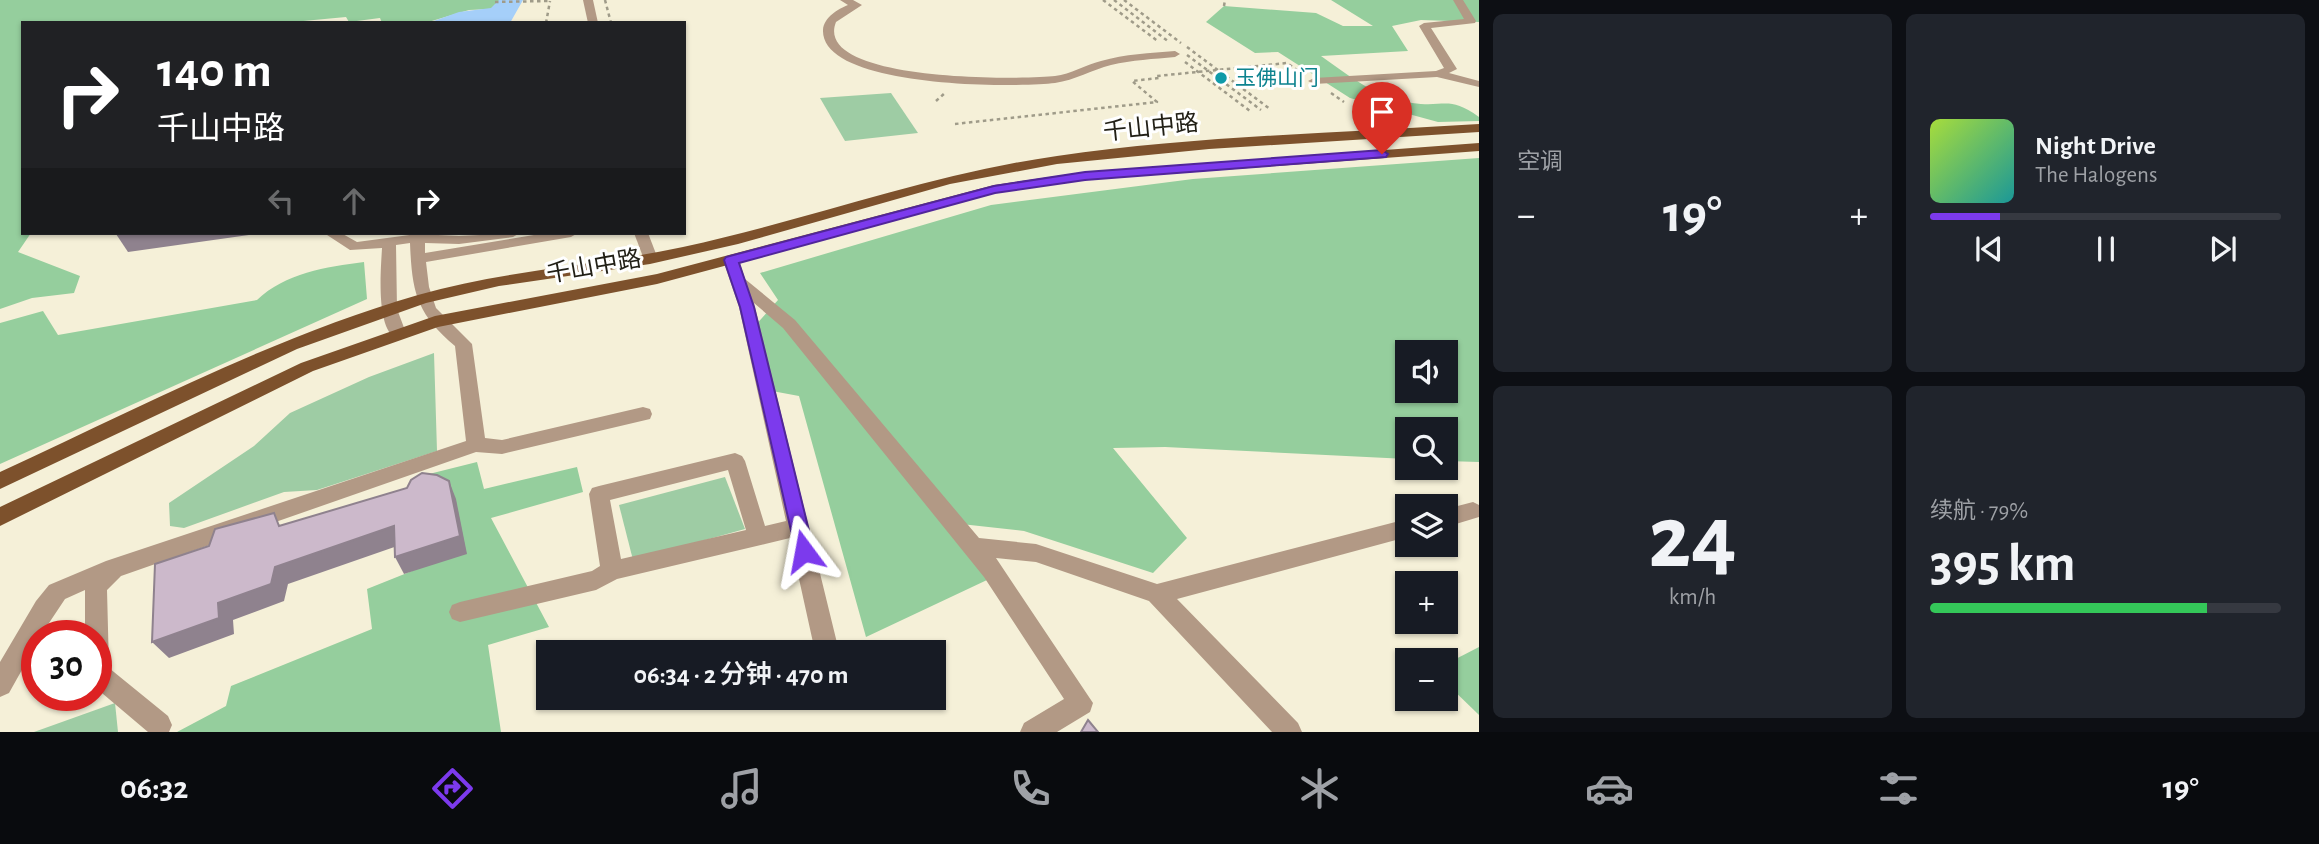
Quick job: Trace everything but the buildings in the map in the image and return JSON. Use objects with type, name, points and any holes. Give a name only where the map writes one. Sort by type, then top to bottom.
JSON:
[{"type":"main road","name":"千山中路","points":[[0,481],[291,345],[422,299],[499,281],[650,260],[738,240],[948,180],[1056,160],[1209,145],[1479,128]]},
{"type":"main road","name":"千山中路","points":[[0,517],[307,367],[435,321],[656,279],[994,189],[1085,176],[1479,147]]},
{"type":"street","points":[[588,0],[593,21]]},
{"type":"street","points":[[845,0],[857,5],[841,11],[829,22],[827,35],[832,47],[850,61],[900,75],[1049,80],[1122,59],[1176,50]]},
{"type":"street","points":[[1314,81],[1437,74],[1451,69],[1424,26],[1471,21],[1458,0]]},
{"type":"street","points":[[1437,74],[1479,84]]},
{"type":"street","points":[[334,235],[355,247],[425,235],[459,240],[498,235]]},
{"type":"street","points":[[425,235],[419,259],[422,299],[435,321],[463,344],[476,445]]},
{"type":"street","points":[[419,259],[559,235]]},
{"type":"street","points":[[642,235],[650,260]]},
{"type":"street","points":[[389,242],[389,309],[398,333]]},
{"type":"street","points":[[731,260],[824,640]]},
{"type":"street","points":[[738,281],[789,324],[992,570],[1081,703],[1033,732]]},
{"type":"street","points":[[0,685],[44,608],[57,592],[113,569],[476,445],[502,447],[643,414]]},
{"type":"street","points":[[612,571],[599,494],[735,461],[758,536]]},
{"type":"street","points":[[1458,515],[1473,511]]},
{"type":"street","points":[[460,612],[596,580],[612,571],[798,527]]},
{"type":"street","points":[[1157,594],[1395,531]]},
{"type":"street","points":[[973,547],[1036,552],[1157,594],[1289,732]]},
{"type":"street","points":[[113,569],[96,587],[97,673],[159,725]]},
{"type":"path","points":[[605,0],[610,21]]},
{"type":"path","points":[[1102,0],[1209,71],[1261,110]]},
{"type":"path","points":[[1114,0],[1176,50]]},
{"type":"path","points":[[1124,0],[1270,109]]},
{"type":"path","points":[[1224,6],[1225,0]]},
{"type":"path","points":[[495,2],[550,1],[546,21]]},
{"type":"path","points":[[955,124],[1157,102],[1132,81],[1198,71],[1287,63],[1344,102]]},
{"type":"path","points":[[1188,64],[1250,111]]},
{"type":"green space","points":[[0,0],[499,0],[491,9],[469,10],[432,21],[381,21],[380,18],[348,21],[346,17],[303,21],[21,21],[21,235],[30,235],[18,252],[80,276],[74,293],[32,298],[0,309]]},
{"type":"green space","points":[[1331,0],[1479,0],[1479,22],[1421,20],[1392,26],[1408,51],[1321,56],[1364,85],[1387,96],[1412,103],[1453,104],[1469,110],[1479,117],[1479,121],[1438,122],[1350,98],[1278,52],[1255,53],[1206,22],[1224,6],[1316,13],[1343,26],[1373,26]]},
{"type":"green space","points":[[891,93],[918,133],[845,141],[820,98]]},
{"type":"green space","points":[[1479,158],[1479,462],[1458,461],[1458,417],[1395,417],[1395,458],[1165,447],[1113,448],[1187,538],[1153,573],[1024,531],[952,523],[987,580],[866,637],[799,396],[772,391],[753,328],[778,300],[760,273],[991,205],[1193,179]]},
{"type":"green space","points":[[364,262],[367,299],[0,464],[0,323],[43,311],[58,335],[257,300],[293,277]]},
{"type":"green space","points":[[434,353],[437,451],[317,490],[284,492],[184,528],[170,526],[169,503],[254,446],[290,413],[369,377]]},
{"type":"green space","points":[[477,462],[484,489],[577,467],[583,492],[491,518],[549,627],[488,645],[501,732],[177,732],[226,706],[231,686],[372,629],[367,589],[447,557],[425,475]]},
{"type":"green space","points":[[725,477],[745,529],[633,560],[619,505]]},
{"type":"green space","points":[[1479,647],[1479,715],[1458,695],[1458,658]]},
{"type":"green space","points":[[115,703],[118,732],[34,732],[93,711],[112,711],[112,704]]},
{"type":"water","points":[[499,0],[523,0],[511,21],[434,21],[459,12],[491,8]]},
{"type":"place","name":"玉佛山门","points":[[1221,78]]},
{"type":"route","points":[[804,551],[747,307],[731,260],[922,206],[994,189],[1085,176],[1382,154]]}]
